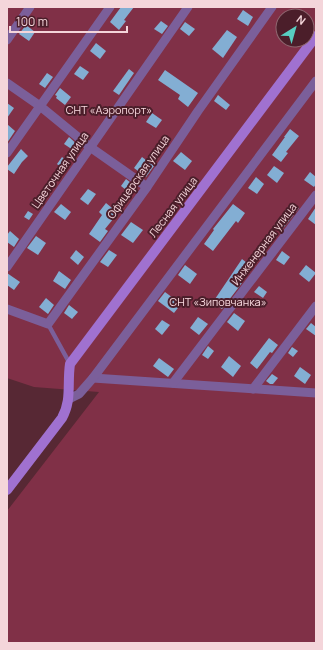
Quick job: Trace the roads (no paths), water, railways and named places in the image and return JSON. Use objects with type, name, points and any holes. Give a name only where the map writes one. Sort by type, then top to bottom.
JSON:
[{"type":"street","points":[[7,40],[30,7]]},
{"type":"street","points":[[7,153],[110,7]]},
{"type":"street","name":"Цветочная улица","points":[[7,267],[188,7]]},
{"type":"street","name":"Офицерская улица","points":[[48,324],[147,187],[198,110],[272,7]]},
{"type":"street","name":"Лесная улица","points":[[70,364],[316,36]]},
{"type":"street","points":[[69,399],[79,394],[93,378],[316,81]]},
{"type":"street","points":[[7,83],[40,106],[90,147],[147,187]]},
{"type":"street","name":"Инженерная улица","points":[[173,383],[316,195]]},
{"type":"street","points":[[253,390],[316,306]]},
{"type":"street","points":[[7,309],[48,324]]},
{"type":"street","points":[[7,490],[62,418],[67,409],[69,399],[68,377],[70,364]]},
{"type":"street","points":[[93,378],[253,390],[316,393]]},
{"type":"lane","points":[[48,324],[70,364]]},
{"type":"park label","name":"СНТ «Аэропорт»","points":[[109,110]]},
{"type":"park label","name":"СНТ «Зиповчанка»","points":[[218,302]]}]
